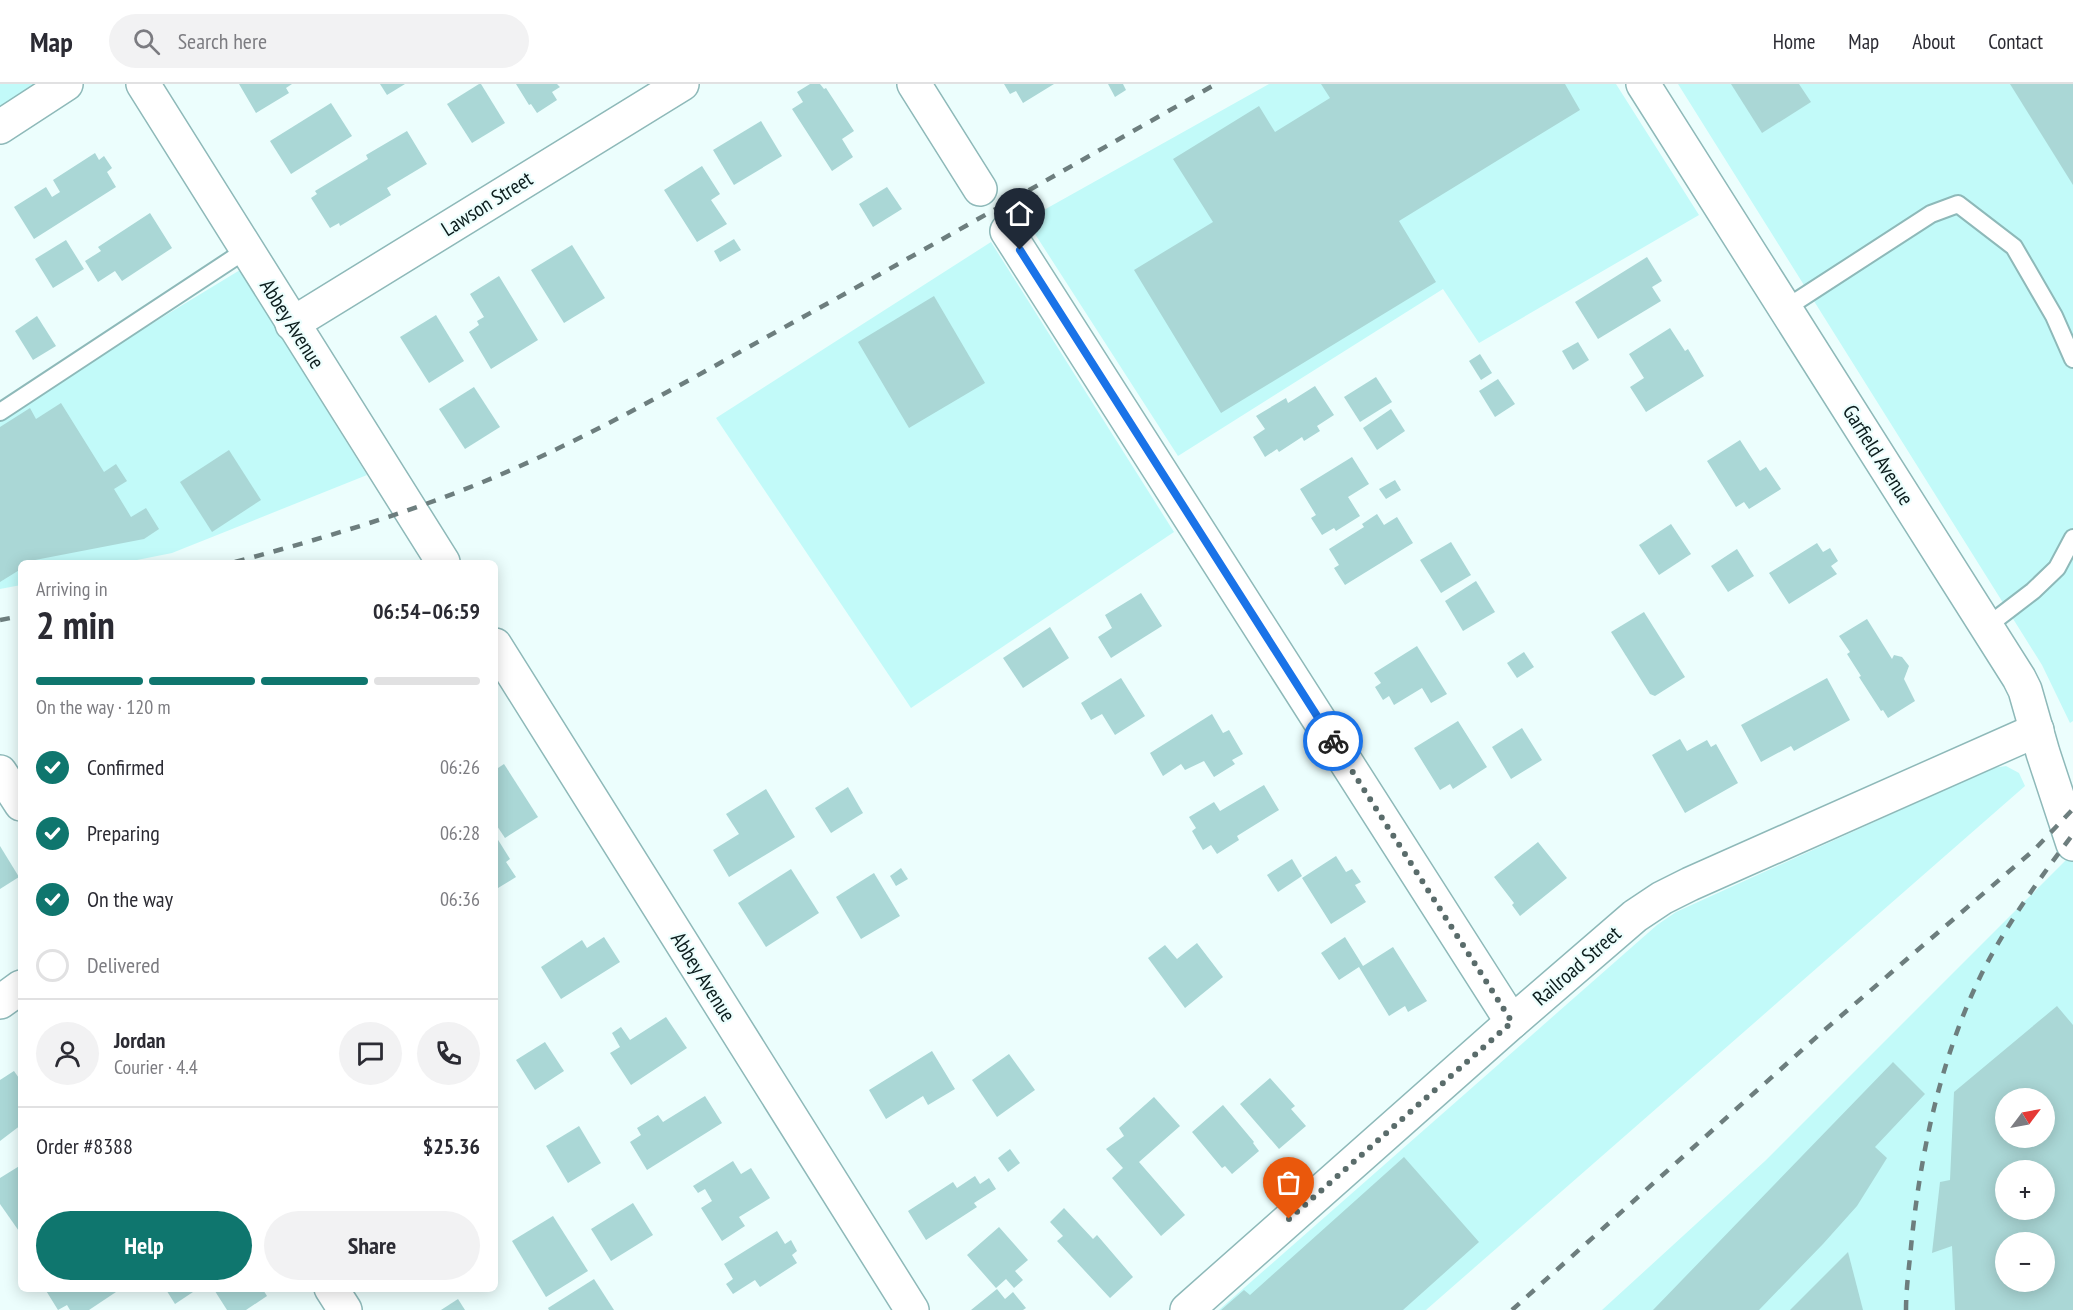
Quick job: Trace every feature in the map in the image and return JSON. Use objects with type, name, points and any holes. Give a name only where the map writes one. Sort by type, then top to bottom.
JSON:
[{"type":"street","points":[[0,127],[66,84]]},
{"type":"street","name":"Abbey Avenue","points":[[143,84],[442,560]]},
{"type":"street","name":"Lawson Street","points":[[292,324],[682,84]]},
{"type":"street","points":[[914,84],[980,189]]},
{"type":"street","name":"Garfield Avenue","points":[[1643,84],[2019,678],[2025,690],[2073,844]]},
{"type":"street","points":[[1008,231],[1512,1022]]},
{"type":"street","name":"Abbey Avenue","points":[[498,656],[507,690],[912,1310]]},
{"type":"street","name":"Railroad Street","points":[[1186,1310],[1635,916],[1662,898],[1690,884],[2037,730]]},
{"type":"street","points":[[0,772],[18,799]]},
{"type":"street","points":[[0,1002],[18,989]]},
{"type":"street","points":[[334,1292],[345,1310]]},
{"type":"lane","points":[[1786,308],[1932,214],[1958,204],[2014,247],[2054,316],[2073,359]]},
{"type":"lane","points":[[0,412],[246,250]]},
{"type":"lane","points":[[1986,627],[2033,591],[2057,568],[2073,538]]},
{"type":"shaded area","points":[[0,84],[37,84],[0,106]]},
{"type":"shaded area","points":[[1269,84],[1616,84],[1699,215],[1479,343],[1443,289],[1178,456],[1026,220]]},
{"type":"shaded area","points":[[1678,84],[2073,84],[2073,721],[2070,723],[2042,665]]},
{"type":"shaded area","points":[[991,242],[1174,532],[911,708],[716,418]]},
{"type":"shaded area","points":[[240,270],[367,475],[172,553],[137,560],[18,560],[18,586],[0,589],[0,416]]},
{"type":"shaded area","points":[[2006,766],[2019,773],[2025,786],[1426,1310],[1219,1310],[1657,925],[1676,912],[1993,768]]},
{"type":"shaded area","points":[[2073,853],[2073,1310],[1602,1310],[1765,1161]]},
{"type":"building","points":[[239,84],[292,84],[286,88],[289,93],[256,113]]},
{"type":"building","points":[[380,84],[405,84],[387,95]]},
{"type":"building","points":[[479,84],[505,123],[472,143],[447,104]]},
{"type":"building","points":[[516,84],[557,84],[560,87],[552,92],[557,100],[537,113]]},
{"type":"building","points":[[810,84],[820,84],[824,89],[826,88],[854,131],[842,139],[853,157],[832,171],[792,109],[803,102],[797,92]]},
{"type":"building","points":[[1004,84],[1054,84],[1023,103],[1016,91],[1010,94]]},
{"type":"building","points":[[1108,84],[1123,84],[1126,90],[1115,97]]},
{"type":"building","points":[[1321,84],[1565,84],[1580,110],[1399,221],[1436,282],[1221,413],[1134,270],[1213,222],[1173,159],[1259,106],[1275,132],[1330,98]]},
{"type":"building","points":[[1731,84],[1799,84],[1811,102],[1762,133]]},
{"type":"building","points":[[2010,84],[2073,84],[2073,185]]},
{"type":"building","points":[[331,103],[352,136],[291,174],[270,141]]},
{"type":"building","points":[[761,121],[782,156],[734,185],[713,150]]},
{"type":"building","points":[[407,131],[427,164],[387,188],[391,195],[340,226],[339,223],[330,228],[311,198],[317,194],[315,191],[368,159],[366,155]]},
{"type":"building","points":[[95,153],[99,160],[104,156],[112,168],[107,172],[116,187],[34,239],[14,207],[46,187],[52,197],[60,192],[53,180]]},
{"type":"building","points":[[702,166],[720,194],[711,200],[727,224],[697,242],[664,190]]},
{"type":"building","points":[[887,187],[902,209],[873,227],[859,204]]},
{"type":"building","points":[[150,213],[172,248],[122,281],[115,271],[98,282],[85,261],[101,251],[98,247]]},
{"type":"building","points":[[734,239],[741,250],[720,262],[714,251]]},
{"type":"building","points":[[66,240],[84,269],[53,288],[35,259]]},
{"type":"building","points":[[572,245],[605,298],[564,323],[531,270]]},
{"type":"building","points":[[1647,257],[1662,281],[1652,287],[1661,301],[1598,339],[1575,302]]},
{"type":"building","points":[[499,276],[538,340],[491,369],[469,332],[479,325],[477,321],[484,317],[470,294]]},
{"type":"building","points":[[934,296],[985,383],[909,428],[858,342]]},
{"type":"building","points":[[436,315],[464,361],[429,383],[400,337]]},
{"type":"building","points":[[37,316],[56,346],[33,360],[15,331]]},
{"type":"building","points":[[1670,328],[1685,351],[1688,349],[1704,376],[1646,412],[1630,387],[1644,378],[1629,354]]},
{"type":"building","points":[[1578,342],[1589,360],[1573,370],[1562,351]]},
{"type":"building","points":[[1480,354],[1492,373],[1481,380],[1469,361]]},
{"type":"building","points":[[1376,377],[1392,402],[1360,422],[1344,397]]},
{"type":"building","points":[[1498,379],[1515,404],[1495,417],[1479,391]]},
{"type":"building","points":[[1315,386],[1334,415],[1317,426],[1320,431],[1304,441],[1302,437],[1279,452],[1277,449],[1265,457],[1253,437],[1265,429],[1256,416],[1286,398],[1288,403]]},
{"type":"building","points":[[474,387],[500,427],[465,449],[439,409]]},
{"type":"building","points":[[61,403],[104,472],[116,464],[127,481],[114,489],[131,517],[146,508],[159,529],[144,539],[35,560],[18,560],[18,571],[0,582],[0,427],[30,408],[36,419]]},
{"type":"building","points":[[1391,409],[1405,431],[1377,450],[1363,428]]},
{"type":"building","points":[[1740,440],[1760,471],[1766,467],[1781,489],[1749,509],[1744,502],[1736,507],[1707,461]]},
{"type":"building","points":[[229,450],[261,500],[212,532],[180,482]]},
{"type":"building","points":[[1352,457],[1369,484],[1348,497],[1360,516],[1336,531],[1334,528],[1322,535],[1311,518],[1316,515],[1300,489]]},
{"type":"building","points":[[1395,480],[1401,490],[1386,499],[1379,489]]},
{"type":"building","points":[[1377,514],[1384,525],[1397,517],[1413,543],[1345,585],[1334,568],[1339,565],[1329,549],[1364,527],[1362,524]]},
{"type":"building","points":[[1671,524],[1691,554],[1659,575],[1639,545]]},
{"type":"building","points":[[1451,542],[1471,575],[1441,593],[1420,560]]},
{"type":"building","points":[[1817,543],[1823,552],[1830,548],[1838,561],[1831,566],[1837,574],[1789,604],[1769,573]]},
{"type":"building","points":[[1737,549],[1754,576],[1728,592],[1711,566]]},
{"type":"building","points":[[1476,581],[1495,612],[1463,631],[1445,601]]},
{"type":"building","points":[[1141,593],[1162,626],[1111,658],[1098,637],[1112,628],[1105,615]]},
{"type":"building","points":[[1644,612],[1685,677],[1655,696],[1650,694],[1611,632]]},
{"type":"building","points":[[1867,619],[1892,659],[1894,655],[1902,657],[1909,666],[1904,679],[1915,701],[1888,718],[1859,677],[1861,676],[1847,654],[1850,652],[1839,636]]},
{"type":"building","points":[[1050,627],[1069,658],[1023,688],[1003,658]]},
{"type":"building","points":[[1417,646],[1447,694],[1431,703],[1422,688],[1394,705],[1389,696],[1383,700],[1375,687],[1381,683],[1374,673]]},
{"type":"building","points":[[1524,652],[1534,667],[1517,678],[1507,663]]},
{"type":"building","points":[[1121,678],[1145,716],[1115,735],[1102,714],[1091,720],[1081,703]]},
{"type":"building","points":[[1827,678],[1850,720],[1794,751],[1791,746],[1761,762],[1741,725]]},
{"type":"building","points":[[1212,714],[1223,733],[1229,730],[1243,754],[1232,760],[1235,764],[1214,777],[1204,761],[1185,770],[1181,764],[1163,776],[1150,753]]},
{"type":"building","points":[[1458,721],[1487,767],[1453,789],[1450,784],[1440,790],[1414,748]]},
{"type":"building","points":[[1522,728],[1542,760],[1511,779],[1492,747]]},
{"type":"building","points":[[1680,739],[1687,751],[1707,740],[1711,747],[1716,744],[1738,783],[1685,813],[1652,755]]},
{"type":"building","points":[[504,764],[538,817],[505,838],[498,828],[498,768]]},
{"type":"building","points":[[1264,785],[1279,810],[1237,836],[1239,840],[1217,854],[1211,845],[1203,850],[1192,831],[1196,828],[1189,817],[1214,802],[1220,811]]},
{"type":"building","points":[[848,787],[863,813],[831,833],[815,808]]},
{"type":"building","points":[[766,789],[795,837],[729,877],[713,850],[739,834],[726,814]]},
{"type":"building","points":[[498,840],[510,859],[506,862],[516,877],[498,888]]},
{"type":"building","points":[[1538,842],[1567,878],[1520,916],[1512,905],[1514,903],[1494,877]]},
{"type":"building","points":[[0,846],[18,878],[0,889]]},
{"type":"building","points":[[1336,856],[1346,872],[1352,869],[1361,882],[1355,885],[1366,902],[1331,924],[1302,878]]},
{"type":"building","points":[[1292,859],[1302,876],[1278,892],[1267,875]]},
{"type":"building","points":[[901,868],[908,879],[896,886],[890,876]]},
{"type":"building","points":[[791,869],[819,913],[766,947],[738,903]]},
{"type":"building","points":[[874,873],[900,916],[861,939],[836,897]]},
{"type":"building","points":[[604,937],[620,962],[561,999],[541,967],[582,940],[587,948]]},
{"type":"building","points":[[1345,937],[1363,966],[1393,947],[1427,1001],[1408,1012],[1405,1006],[1389,1016],[1359,967],[1339,980],[1321,953]]},
{"type":"building","points":[[1197,943],[1223,977],[1185,1008],[1148,958],[1165,945],[1177,959]]},
{"type":"building","points":[[2057,1006],[2073,1025],[2073,1310],[1955,1310],[1952,1246],[1932,1253],[1940,1182],[1950,1180],[1954,1092]]},
{"type":"building","points":[[666,1017],[687,1048],[631,1085],[610,1053],[620,1047],[612,1033],[621,1027],[630,1040]]},
{"type":"building","points":[[545,1042],[564,1071],[535,1090],[516,1060]]},
{"type":"building","points":[[932,1051],[955,1089],[928,1105],[923,1096],[886,1119],[869,1090]]},
{"type":"building","points":[[1009,1054],[1035,1090],[997,1117],[972,1080]]},
{"type":"building","points":[[1893,1062],[1925,1094],[1875,1147],[1887,1158],[1857,1206],[1823,1244],[1759,1310],[1653,1310]]},
{"type":"building","points":[[14,1071],[18,1077],[18,1127],[0,1141],[0,1080]]},
{"type":"building","points":[[1270,1078],[1295,1106],[1291,1109],[1306,1126],[1279,1149],[1240,1104]]},
{"type":"building","points":[[705,1096],[722,1123],[647,1170],[630,1142],[641,1135],[637,1128],[658,1115],[663,1122]]},
{"type":"building","points":[[1154,1097],[1180,1126],[1139,1162],[1185,1215],[1161,1236],[1112,1178],[1123,1168],[1106,1149],[1124,1136],[1119,1128]]},
{"type":"building","points":[[1223,1105],[1259,1151],[1232,1174],[1225,1166],[1222,1168],[1192,1132]]},
{"type":"building","points":[[579,1126],[601,1163],[568,1183],[546,1146]]},
{"type":"building","points":[[1010,1149],[1020,1163],[1008,1172],[998,1158]]},
{"type":"building","points":[[1404,1157],[1479,1242],[1403,1310],[1221,1310],[1244,1290],[1250,1295]]},
{"type":"building","points":[[733,1161],[741,1174],[751,1168],[770,1198],[739,1217],[745,1226],[722,1241],[701,1208],[712,1201],[705,1189],[698,1193],[693,1186]]},
{"type":"building","points":[[18,1167],[18,1230],[0,1204],[0,1178]]},
{"type":"building","points":[[975,1176],[980,1184],[989,1178],[996,1189],[974,1203],[977,1207],[926,1240],[908,1211],[953,1182],[957,1188]]},
{"type":"building","points":[[633,1203],[653,1235],[611,1261],[591,1229]]},
{"type":"building","points":[[1064,1208],[1093,1239],[1097,1235],[1133,1277],[1110,1298],[1057,1241],[1063,1236],[1050,1222]]},
{"type":"building","points":[[553,1216],[588,1271],[546,1297],[512,1241]]},
{"type":"building","points":[[999,1227],[1028,1260],[1015,1271],[1023,1280],[1014,1288],[1006,1279],[996,1288],[967,1255]]},
{"type":"building","points":[[777,1231],[785,1244],[791,1240],[797,1251],[792,1255],[797,1263],[760,1287],[755,1280],[733,1294],[726,1284],[733,1279],[724,1264]]},
{"type":"building","points":[[1848,1252],[1863,1310],[1790,1310]]},
{"type":"building","points":[[594,1279],[614,1310],[549,1310],[548,1308]]},
{"type":"building","points":[[997,1289],[1005,1299],[1013,1292],[1026,1308],[1023,1310],[971,1310]]},
{"type":"building","points":[[47,1292],[116,1292],[89,1310],[70,1310],[67,1305],[58,1310]]},
{"type":"building","points":[[168,1292],[193,1292],[175,1304]]},
{"type":"building","points":[[216,1292],[264,1292],[267,1296],[246,1310],[227,1310]]},
{"type":"building","points":[[458,1299],[465,1310],[441,1310]]},
{"type":"railway","points":[[242,560],[410,510],[511,470],[583,436],[847,293],[1216,84]]},
{"type":"railway","points":[[0,620],[18,617]]},
{"type":"railway","points":[[1512,1310],[1821,1033],[2034,850],[2073,809]]},
{"type":"railway","points":[[1906,1310],[1920,1176],[1935,1106],[1955,1036],[1983,971],[2003,935],[2073,834]]},
{"type":"way so far","points":[[1289,1219],[1512,1022],[1333,741]]},
{"type":"route","points":[[1020,250],[1333,741]]}]
